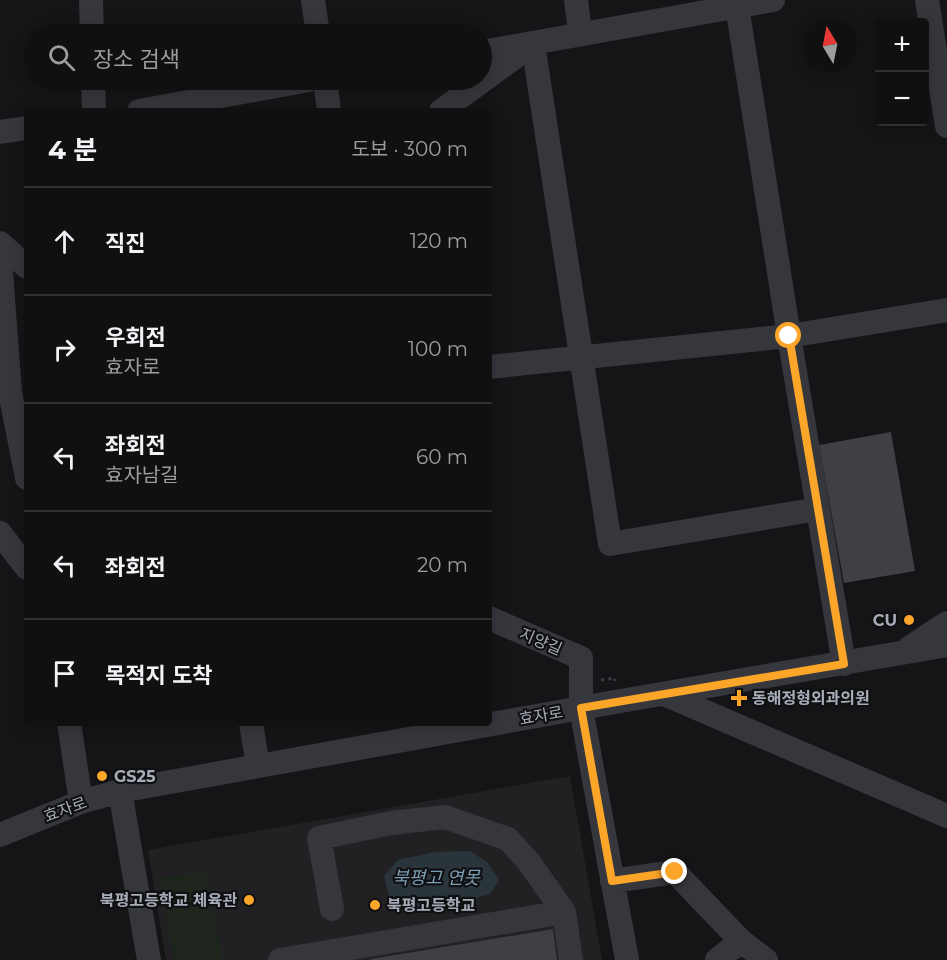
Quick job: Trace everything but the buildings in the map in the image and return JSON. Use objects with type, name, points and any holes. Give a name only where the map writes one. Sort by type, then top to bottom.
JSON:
[{"type":"street","points":[[91,0],[92,24]]},
{"type":"street","points":[[314,0],[317,24]]},
{"type":"street","points":[[576,0],[580,32]]},
{"type":"street","points":[[492,50],[532,44],[580,32],[773,0]]},
{"type":"street","points":[[927,0],[947,126]]},
{"type":"street","points":[[737,6],[844,664]]},
{"type":"street","points":[[492,73],[532,44]]},
{"type":"street","points":[[532,44],[610,544],[818,509]]},
{"type":"street","points":[[93,90],[94,108]]},
{"type":"street","points":[[162,108],[257,90]]},
{"type":"street","points":[[326,90],[329,108]]},
{"type":"street","points":[[445,108],[470,90]]},
{"type":"street","points":[[0,132],[24,128]]},
{"type":"street","points":[[0,243],[24,264]]},
{"type":"street","points":[[0,259],[12,393],[24,461]]},
{"type":"street","points":[[492,367],[789,336],[947,310]]},
{"type":"street","points":[[0,533],[24,564]]},
{"type":"street","name":"지양길","points":[[492,619],[581,658],[581,708]]},
{"type":"street","points":[[900,653],[947,623]]},
{"type":"street","name":"효자로","points":[[492,724],[947,645]]},
{"type":"street","points":[[664,694],[947,816]]},
{"type":"street","points":[[581,708],[627,960]]},
{"type":"street","points":[[69,726],[81,802]]},
{"type":"street","points":[[251,726],[258,766]]},
{"type":"street","name":"효자로","points":[[0,835],[81,802],[120,791],[481,726]]},
{"type":"street","points":[[120,791],[149,960]]},
{"type":"street","points":[[332,909],[319,838],[391,823],[445,817],[508,839],[528,861],[564,912],[571,960]]},
{"type":"street","points":[[612,881],[675,872],[741,941],[766,960]]},
{"type":"street","points":[[280,960],[564,912]]},
{"type":"street","points":[[717,960],[741,941]]},
{"type":"shaded area","name":"북평고등학교","points":[[570,776],[602,960],[166,960],[148,850]]},
{"type":"shaded area","points":[[207,872],[223,960],[174,960],[159,878]]},
{"type":"water","name":"북평고 연못","points":[[470,851],[488,863],[499,880],[490,894],[464,901],[397,909],[389,897],[384,876],[398,860],[435,852]]},
{"type":"place","name":"CU","points":[[909,620]]},
{"type":"place","name":"동해정형외과의원","points":[[739,698]]},
{"type":"place","name":"GS25","points":[[102,776]]},
{"type":"place","name":"북평고등학교 체육관","points":[[249,900]]},
{"type":"place","name":"북평고등학교","points":[[375,905]]},
{"type":"route","points":[[675,872],[612,881],[581,708],[844,664],[789,336]]}]
